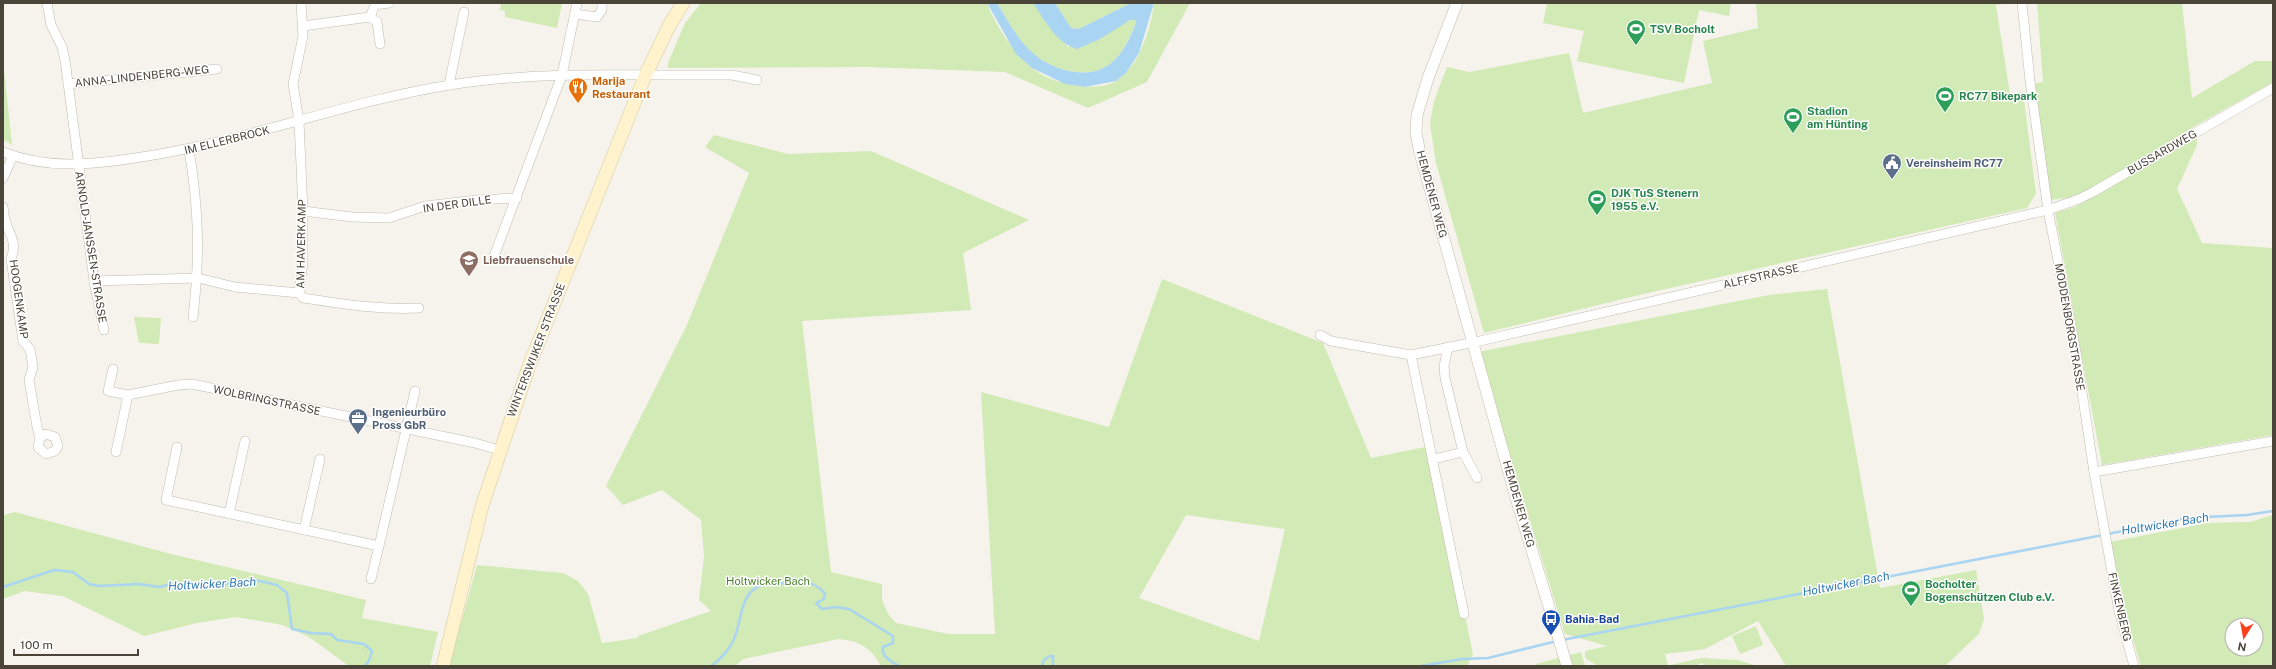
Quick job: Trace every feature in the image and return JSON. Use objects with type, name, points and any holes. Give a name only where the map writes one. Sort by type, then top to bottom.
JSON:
[{"type":"main road","name":"WINTERSWIJKER STRASSE","points":[[444,662],[482,506],[499,450],[529,366],[645,76],[669,26],[683,3]]},
{"type":"street","name":"ARNOLD-JANSSEN-STRASSE","points":[[47,3],[51,25],[62,47],[94,281],[104,330]]},
{"type":"street","name":"AM HAVERKAMP","points":[[301,3],[303,26],[293,84],[299,121],[303,211],[303,262],[299,293],[303,298],[352,306],[392,309],[419,308]]},
{"type":"street","points":[[370,18],[375,5],[389,3]]},
{"type":"street","points":[[493,259],[562,75],[577,3]]},
{"type":"street","points":[[575,14],[597,17],[602,10],[602,3]]},
{"type":"street","name":"HEMDENER WEG","points":[[1457,3],[1428,78],[1417,115],[1416,133],[1420,153],[1474,342],[1516,498],[1568,666]]},
{"type":"street","name":"MODDENBORGSTRASSE","points":[[2022,3],[2030,81],[2048,210],[2076,352],[2094,472]]},
{"type":"street","points":[[449,85],[464,12]]},
{"type":"street","points":[[303,26],[370,18],[377,22],[380,44]]},
{"type":"street","name":"ANNA-LINDENBERG-WEG","points":[[68,84],[217,69]]},
{"type":"street","name":"IM ELLERBROCK","points":[[3,152],[35,162],[77,164],[189,150],[391,96],[500,77],[562,75],[732,75],[757,80]]},
{"type":"street","name":"BUSSARDWEG","points":[[2048,210],[2079,200],[2273,88]]},
{"type":"street","points":[[189,150],[198,210],[198,278],[193,317]]},
{"type":"street","points":[[3,178],[13,156]]},
{"type":"street","name":"IN DER DILLE","points":[[303,211],[352,217],[389,218],[425,206],[477,200],[517,198]]},
{"type":"street","name":"HOOGENKAMP","points":[[3,207],[6,224],[12,235],[14,250],[11,259],[12,267],[23,341],[30,348],[33,368],[29,380],[40,438]]},
{"type":"street","name":"ALFFSTRASSE","points":[[1474,342],[2048,210]]},
{"type":"street","points":[[94,281],[198,278],[235,287],[299,293]]},
{"type":"street","points":[[1320,335],[1331,341],[1411,355],[1474,342]]},
{"type":"street","points":[[1448,347],[1444,366],[1445,378],[1463,452],[1477,478]]},
{"type":"street","points":[[1411,355],[1434,459],[1464,614]]},
{"type":"street","name":"WOLBRINGSTRASSE","points":[[113,369],[108,391],[128,395],[178,384],[192,384],[499,450]]},
{"type":"street","points":[[371,579],[415,392]]},
{"type":"street","points":[[116,452],[128,395]]},
{"type":"street","points":[[228,514],[246,441]]},
{"type":"street","points":[[2094,472],[2273,441]]},
{"type":"street","points":[[177,447],[166,500],[379,546]]},
{"type":"street","points":[[1434,459],[1463,452]]},
{"type":"street","points":[[304,530],[320,459]]},
{"type":"street","name":"FINKENBERG","points":[[2094,472],[2106,547],[2119,611],[2134,666]]},
{"type":"green space","points":[[501,3],[562,3],[557,28],[505,17],[505,11],[500,10]]},
{"type":"green space","points":[[701,3],[987,3],[1006,38],[1025,62],[1032,68],[1049,78],[1061,82],[1085,87],[1096,87],[1107,85],[1116,81],[1124,75],[1131,66],[1137,57],[1147,35],[1154,3],[1190,3],[1147,82],[1088,108],[1005,72],[868,67],[668,68],[668,63],[685,23]]},
{"type":"green space","points":[[997,3],[1033,3],[1068,47],[1130,20],[1135,20],[1136,23],[1122,51],[1110,64],[1091,72],[1070,71],[1050,64],[1041,59],[1028,48],[1013,30]]},
{"type":"green space","points":[[1055,3],[1131,3],[1079,29],[1071,28]]},
{"type":"green space","name":"TSV Bocholt","points":[[1547,3],[1731,3],[1729,16],[1699,10],[1684,83],[1577,61],[1584,31],[1543,23]]},
{"type":"green space","points":[[1756,3],[2009,3],[1996,5],[2010,94],[2023,92],[2036,194],[2027,208],[1639,295],[1484,333],[1436,163],[1430,124],[1434,101],[1447,67],[1469,72],[1569,53],[1583,113],[1712,83],[1703,41],[1758,28]]},
{"type":"green space","points":[[2037,3],[2182,3],[2192,98],[2255,61],[2273,61],[2273,82],[2195,126],[2091,190],[2075,197],[2050,200],[2033,84],[2043,82]]},
{"type":"green space","points":[[3,61],[12,145],[3,139]]},
{"type":"green space","points":[[714,135],[788,154],[871,151],[1029,220],[963,253],[971,310],[802,321],[831,572],[882,584],[882,600],[888,614],[896,623],[948,634],[995,634],[981,392],[1109,427],[1162,279],[1323,343],[1371,458],[1430,446],[1473,654],[1467,666],[881,666],[873,654],[864,646],[839,639],[743,659],[735,666],[449,666],[477,565],[563,573],[578,581],[588,594],[602,643],[638,638],[638,636],[711,611],[699,600],[704,556],[701,520],[662,490],[623,505],[606,486],[686,327],[749,173],[705,147]],"holes":[[[1186,515],[1285,529],[1259,641],[1139,598]]]},
{"type":"green space","points":[[2197,138],[2197,145],[2177,189],[2202,243],[2273,248],[2273,435],[2102,465],[2055,213],[2075,207]]},
{"type":"green space","points":[[1827,289],[1880,588],[1976,570],[1984,619],[1979,634],[1945,666],[1786,666],[1758,621],[1705,649],[1665,654],[1668,666],[1598,666],[1585,658],[1585,651],[1607,646],[1565,634],[1478,352],[1769,295]]},
{"type":"green space","points":[[134,317],[161,318],[159,344],[139,343]]},
{"type":"green space","points":[[15,512],[171,554],[366,600],[362,618],[438,632],[430,666],[349,666],[309,637],[283,625],[236,617],[197,623],[144,636],[63,596],[24,591],[3,599],[3,515]]},
{"type":"green space","points":[[2273,515],[2273,666],[2141,666],[2118,589],[2110,542],[2208,523],[2250,522]]},
{"type":"green space","points":[[1756,626],[1763,645],[1740,654],[1732,636]]},
{"type":"green space","points":[[1581,652],[1585,666],[1536,666],[1536,664]]},
{"type":"green space","points":[[1701,658],[1738,660],[1757,666],[1704,666],[1703,663],[1694,666],[1670,665]]},
{"type":"water","points":[[987,3],[997,3],[1022,42],[1041,59],[1059,68],[1070,71],[1091,72],[1101,69],[1115,60],[1129,40],[1136,23],[1135,20],[1130,20],[1100,39],[1077,49],[1063,42],[1057,36],[1046,23],[1033,3],[1055,3],[1071,28],[1079,29],[1131,3],[1154,3],[1139,53],[1126,73],[1116,81],[1085,87],[1065,84],[1032,68],[1016,54]]},
{"type":"waterway","name":"Holtwicker Bach","points":[[2108,534],[2186,518],[2247,515],[2273,511]]},
{"type":"waterway","name":"Holtwicker Bach","points":[[1562,640],[2103,535]]},
{"type":"waterway","name":"Holtwicker Bach","points":[[3,587],[54,570],[73,572],[89,584],[99,586],[139,584],[159,587],[173,584],[201,587],[255,580],[277,585],[287,593],[292,629],[311,633],[331,634],[337,640],[364,644],[372,651],[369,661],[365,666]]},
{"type":"waterway","name":"Holtwicker Bach","points":[[711,666],[724,655],[731,644],[736,634],[744,603],[753,590],[766,584],[799,581],[809,583],[822,590],[825,594],[824,599],[816,603],[822,609],[836,607],[849,609],[893,636],[893,643],[883,647],[883,650],[885,656],[899,666]]},
{"type":"waterway","name":"Holtwicker Bach","points":[[1421,666],[1462,659],[1488,658],[1557,641]]},
{"type":"waterway","name":"Holtwicker Bach","points":[[1042,666],[1044,660],[1050,656],[1053,656],[1053,666]]},
{"type":"place","name":"TSV Bocholt","points":[[1636,46]]},
{"type":"place","name":"Marija Restaurant","points":[[578,104]]},
{"type":"place","name":"RC77 Bikepark","points":[[1945,113]]},
{"type":"place","name":"Stadion am Hünting","points":[[1793,134]]},
{"type":"place","name":"Vereinsheim RC77","points":[[1892,180]]},
{"type":"place","name":"DJK TuS Stenern 1955 e.V.","points":[[1597,216]]},
{"type":"place","name":"Liebfrauenschule","points":[[469,277]]},
{"type":"place","name":"Ingenieurbüro Pross GbR","points":[[358,435]]},
{"type":"place","name":"Bocholter Bogenschützen Club e.V.","points":[[1911,607]]},
{"type":"place","name":"Bahia-Bad","points":[[1551,636]]}]
